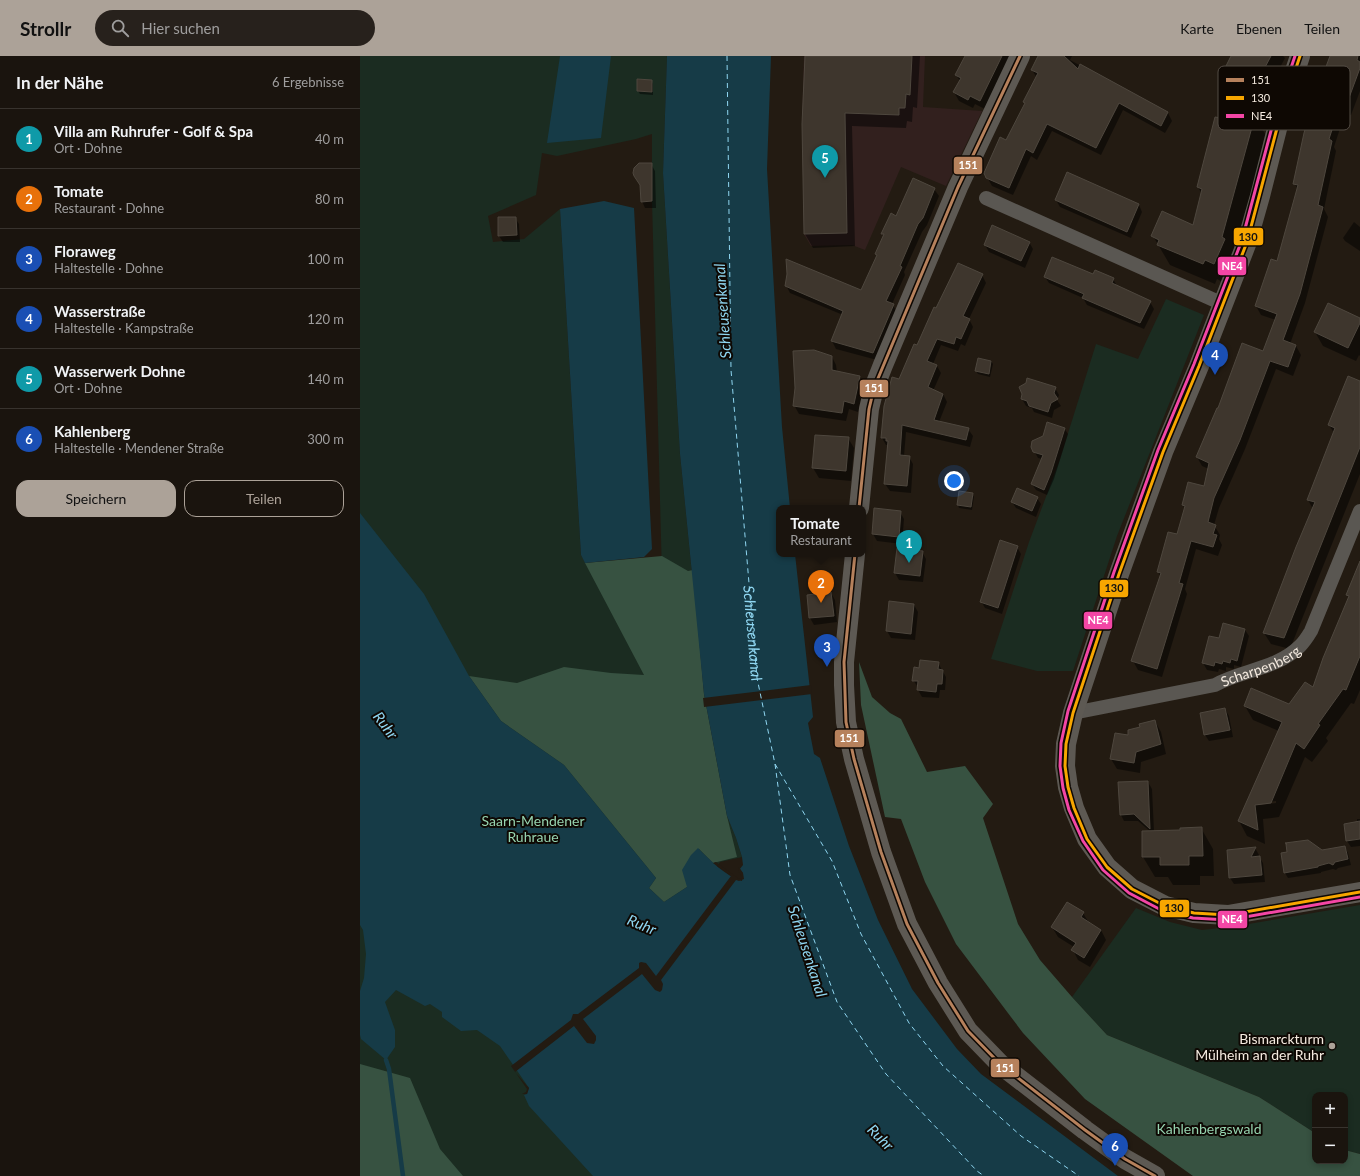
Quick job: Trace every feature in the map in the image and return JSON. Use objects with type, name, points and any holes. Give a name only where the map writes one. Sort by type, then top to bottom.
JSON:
[{"type":"street","points":[[859,505],[870,409],[874,388],[958,187],[1020,56]]},
{"type":"street","points":[[1297,66],[1300,56]]},
{"type":"street","points":[[1277,130],[1247,242],[1163,452],[1121,567],[1073,713],[1066,744],[1068,787],[1074,808],[1087,839],[1107,867],[1132,889],[1165,906],[1194,913],[1228,915],[1360,892]]},
{"type":"street","points":[[986,198],[1223,304]]},
{"type":"street","name":"Scharpenberg","points":[[1073,713],[1215,685],[1227,678],[1265,667],[1286,656],[1300,646],[1311,631],[1360,511]]},
{"type":"street","points":[[855,557],[845,655],[844,685],[846,722],[854,759],[881,852],[908,924],[938,983],[968,1031],[1000,1064],[1125,1159],[1155,1176]]},
{"type":"shaded area","points":[[804,56],[925,56],[923,107],[982,111],[946,186],[901,167],[865,250],[852,245],[811,246],[804,234],[802,124]]},
{"type":"green space","name":"Saarn-Mendener Ruhraue","points":[[360,56],[667,56],[663,173],[680,454],[704,694],[727,816],[742,857],[720,862],[657,956],[848,1176],[360,1176]],"holes":[[[637,79],[651,80],[651,92],[638,91]],[[652,134],[652,201],[662,575],[590,571],[581,555],[560,209],[524,239],[493,242],[488,216],[536,195],[542,153],[557,156],[636,139]]]},
{"type":"green space","points":[[1166,299],[1204,315],[1117,536],[1073,671],[1037,671],[991,659],[1029,542],[1059,462],[1096,344],[1138,359]]},
{"type":"green space","points":[[662,556],[688,571],[693,570],[704,694],[727,816],[737,857],[713,863],[699,849],[687,887],[664,902],[649,888],[656,878],[564,765],[501,721],[469,676],[517,683],[564,667],[611,673],[644,675],[585,563]]},
{"type":"green space","name":"Kahlenbergswald","points":[[859,662],[872,697],[890,713],[901,719],[927,772],[965,766],[993,804],[983,818],[1018,924],[1040,960],[1107,1035],[1259,1097],[1312,1131],[1312,1164],[1348,1164],[1348,1151],[1360,1154],[1360,1176],[1193,1176],[1085,1099],[1023,1033],[956,944],[925,882],[901,819],[885,817],[861,705]]},
{"type":"green space","points":[[1360,905],[1360,1154],[1348,1151],[1348,1092],[1312,1092],[1312,1131],[1259,1097],[1107,1035],[1072,997],[1136,908],[1170,922],[1202,930],[1237,926]]},
{"type":"green space","points":[[360,1064],[410,1078],[440,1149],[463,1176],[360,1176]]},
{"type":"water","points":[[560,56],[611,56],[601,138],[547,143]]},
{"type":"water","points":[[667,56],[771,56],[767,169],[782,427],[790,505],[776,505],[776,557],[795,557],[813,717],[808,723],[814,754],[820,758],[849,846],[878,920],[912,989],[957,1049],[981,1074],[1118,1176],[593,1176],[529,1106],[524,1095],[527,1094],[529,1088],[500,1046],[477,1030],[461,1031],[442,1017],[442,1012],[430,1004],[425,1006],[396,990],[385,1002],[395,1030],[395,1047],[386,1060],[361,1039],[360,991],[364,978],[366,954],[363,930],[360,925],[360,513],[424,594],[469,676],[501,721],[564,765],[656,878],[649,888],[664,902],[687,887],[682,870],[691,855],[698,848],[713,863],[729,875],[742,881],[743,873],[739,870],[743,865],[742,857],[727,816],[704,694],[680,454],[663,173]]},
{"type":"water","points":[[604,201],[634,208],[652,549],[644,557],[585,563],[581,555],[560,209]]},
{"type":"pier","points":[[811,685],[812,694],[704,707],[703,698]]},
{"type":"pier","points":[[716,862],[739,879],[742,877],[738,871],[739,867],[743,873],[744,879],[739,881],[736,880],[661,980],[663,984],[660,992],[655,990],[642,974],[583,1019],[596,1036],[594,1044],[587,1043],[574,1026],[515,1072],[511,1066],[571,1020],[573,1014],[578,1014],[639,968],[639,963],[646,963],[656,976],[731,876],[713,863]]},
{"type":"pier","points":[[516,1073],[529,1088],[527,1094],[522,1094],[526,1092],[527,1089]]},
{"type":"building","points":[[805,56],[912,56],[910,95],[906,94],[905,108],[899,108],[899,115],[845,113],[847,233],[804,234],[802,124]]},
{"type":"building","points":[[965,56],[1002,56],[980,101],[970,96],[968,100],[953,92],[961,78],[955,75]]},
{"type":"building","points":[[1038,56],[1064,56],[1078,69],[1080,64],[1168,112],[1161,126],[1119,103],[1096,148],[1047,124],[1033,153],[1026,149],[1009,188],[986,178],[984,173],[1000,137],[1006,140],[1025,103],[1023,102],[1038,73],[1031,70]]},
{"type":"building","points":[[1231,56],[1271,56],[1266,66],[1226,66]]},
{"type":"building","points":[[1330,56],[1358,56],[1357,60],[1360,62],[1360,68],[1350,95],[1350,66],[1326,66]]},
{"type":"building","points":[[637,79],[652,80],[652,92],[637,91]]},
{"type":"building","points":[[1215,117],[1218,118],[1218,130],[1251,130],[1222,237],[1225,239],[1214,264],[1205,260],[1203,264],[1157,245],[1159,240],[1151,236],[1162,211],[1193,225],[1202,189],[1197,187]]},
{"type":"building","points":[[1305,130],[1332,130],[1329,139],[1332,141],[1318,205],[1323,207],[1300,294],[1283,340],[1296,345],[1288,367],[1270,361],[1240,440],[1214,498],[1208,522],[1216,525],[1213,534],[1217,535],[1213,547],[1191,541],[1179,583],[1183,584],[1157,669],[1131,661],[1161,573],[1157,572],[1168,532],[1177,534],[1185,506],[1182,505],[1188,482],[1204,486],[1209,463],[1196,457],[1218,408],[1242,343],[1263,351],[1277,314],[1255,306],[1271,259],[1277,261],[1298,185],[1293,184]]},
{"type":"building","points":[[639,163],[652,163],[652,201],[641,202],[640,185],[633,173],[634,168]]},
{"type":"building","points":[[1067,172],[1139,204],[1127,232],[1055,200]]},
{"type":"building","points":[[913,178],[935,188],[923,218],[918,224],[900,266],[902,267],[886,301],[894,304],[873,353],[831,341],[843,311],[785,286],[787,274],[786,259],[861,290],[877,255],[875,254],[884,234],[881,234],[891,213],[896,216]]},
{"type":"building","points":[[498,217],[516,217],[517,235],[498,236]]},
{"type":"building","points":[[992,225],[1030,242],[1021,261],[984,245]]},
{"type":"building","points":[[1052,257],[1093,274],[1095,270],[1114,278],[1112,283],[1151,301],[1140,323],[1082,298],[1084,294],[1044,277]]},
{"type":"building","points":[[958,263],[983,274],[963,316],[970,319],[961,339],[956,337],[954,344],[937,339],[927,361],[937,365],[928,387],[943,394],[934,420],[969,428],[966,440],[902,425],[900,455],[910,456],[907,486],[884,484],[888,441],[886,441],[886,438],[881,438],[884,406],[892,377],[899,379],[914,344],[917,345],[934,307],[936,308]]},
{"type":"building","points":[[1328,303],[1360,318],[1360,323],[1348,348],[1314,332]]},
{"type":"building","points":[[814,350],[832,356],[832,370],[860,376],[854,404],[844,401],[842,413],[793,406],[795,388],[793,351]]},
{"type":"building","points":[[978,358],[991,361],[989,374],[975,371]]},
{"type":"building","points":[[1348,376],[1360,381],[1360,447],[1284,638],[1263,633],[1315,502],[1307,500],[1335,428],[1328,425]]},
{"type":"building","points":[[1027,378],[1056,387],[1054,393],[1058,399],[1051,403],[1048,412],[1029,406],[1027,401],[1021,399],[1022,394],[1019,387],[1026,383]]},
{"type":"building","points":[[1047,422],[1065,428],[1044,490],[1031,484],[1043,455],[1033,452],[1031,447],[1032,441],[1043,436]]},
{"type":"building","points":[[815,435],[849,437],[846,471],[812,468]]},
{"type":"building","points":[[1017,488],[1038,497],[1032,511],[1011,502]]},
{"type":"building","points":[[959,491],[973,493],[971,507],[957,505]]},
{"type":"building","points":[[874,508],[901,511],[899,537],[872,534]]},
{"type":"building","points":[[1000,540],[1018,546],[998,608],[980,602]]},
{"type":"building","points":[[897,548],[923,551],[920,576],[894,573]]},
{"type":"building","points":[[1360,561],[1360,656],[1346,690],[1343,689],[1318,724],[1320,725],[1304,749],[1296,743],[1271,803],[1255,805],[1258,830],[1238,821],[1282,722],[1244,706],[1251,688],[1289,704],[1305,682],[1313,687],[1323,658],[1349,596],[1346,595]]},
{"type":"building","points":[[831,592],[834,616],[809,618],[807,595]]},
{"type":"building","points":[[889,601],[914,604],[911,634],[886,631]]},
{"type":"building","points":[[1223,623],[1245,629],[1237,661],[1231,659],[1230,663],[1223,661],[1222,664],[1215,662],[1214,666],[1202,663],[1209,636],[1219,638]]},
{"type":"building","points":[[920,660],[939,662],[938,669],[943,670],[942,684],[937,684],[936,692],[917,690],[918,681],[912,681],[914,667],[919,668]]},
{"type":"building","points":[[1225,708],[1230,730],[1204,735],[1200,713]]},
{"type":"building","points":[[1155,720],[1161,744],[1136,752],[1134,763],[1110,759],[1115,733],[1128,735],[1128,730],[1140,727],[1139,724]]},
{"type":"building","points":[[1148,781],[1150,829],[1134,814],[1120,815],[1118,782]]},
{"type":"building","points":[[1360,821],[1360,839],[1346,841],[1344,824]]},
{"type":"building","points":[[1202,827],[1203,856],[1189,856],[1189,865],[1160,865],[1160,857],[1142,857],[1142,831],[1180,830],[1180,828]]},
{"type":"building","points":[[1308,840],[1322,850],[1345,846],[1348,859],[1335,862],[1333,865],[1329,863],[1318,867],[1284,873],[1281,853],[1287,852],[1287,844],[1285,843]]},
{"type":"building","points":[[1256,847],[1251,857],[1260,856],[1262,875],[1229,878],[1227,850]]},
{"type":"building","points":[[1067,902],[1084,912],[1081,917],[1101,930],[1084,958],[1071,950],[1076,943],[1051,927]]},
{"type":"waterway","points":[[386,1060],[389,1069],[403,1176]]},
{"type":"ferry route","points":[[727,56],[731,370],[757,678],[775,764],[790,875],[837,1002],[886,1074],[977,1171],[984,1176]]},
{"type":"ferry route","points":[[775,764],[832,861],[861,934],[909,1023],[943,1066],[1021,1136],[1079,1176]]},
{"type":"transit line","name":"151","points":[[859,505],[869,409],[874,388],[958,187],[1020,56]]},
{"type":"transit line","name":"NE4","points":[[1292,66],[1295,56]]},
{"type":"transit line","name":"130","points":[[1297,66],[1300,56]]},
{"type":"transit line","name":"NE4","points":[[1271,130],[1242,240],[1194,364],[1158,450],[1114,572],[1068,711],[1061,743],[1060,766],[1063,788],[1069,810],[1083,841],[1103,870],[1129,893],[1163,911],[1193,918],[1228,920],[1360,897]]},
{"type":"transit line","name":"130","points":[[1277,130],[1247,242],[1199,366],[1163,452],[1119,574],[1073,713],[1066,744],[1065,766],[1068,787],[1074,808],[1087,839],[1107,867],[1132,889],[1165,906],[1194,913],[1228,915],[1360,892]]},
{"type":"transit line","name":"151","points":[[855,557],[844,662],[846,722],[854,759],[881,852],[907,924],[938,983],[968,1031],[1000,1064],[1125,1159],[1155,1176]]},
{"type":"place","name":"Wasserwerk Dohne","points":[[825,178]]},
{"type":"place","name":"Wasserstraße","points":[[1215,375]]},
{"type":"place","name":"Villa am Ruhrufer - Golf & Spa","points":[[909,563]]},
{"type":"place","name":"Tomate","points":[[821,603]]},
{"type":"place","name":"Floraweg","points":[[827,667]]},
{"type":"place","name":"Bismarckturm Mülheim an der Ruhr","points":[[1332,1046]]},
{"type":"place","name":"Kahlenberg","points":[[1115,1166]]},
{"type":"water label","name":"Schleusenkanal","points":[[722,311]]},
{"type":"water label","name":"Schleusenkanal","points":[[753,633]]},
{"type":"water label","name":"Ruhr","points":[[386,725]]},
{"type":"water label","name":"Ruhr","points":[[642,924]]},
{"type":"water label","name":"Schleusenkanal","points":[[808,951]]},
{"type":"water label","name":"Ruhr","points":[[881,1137]]}]
